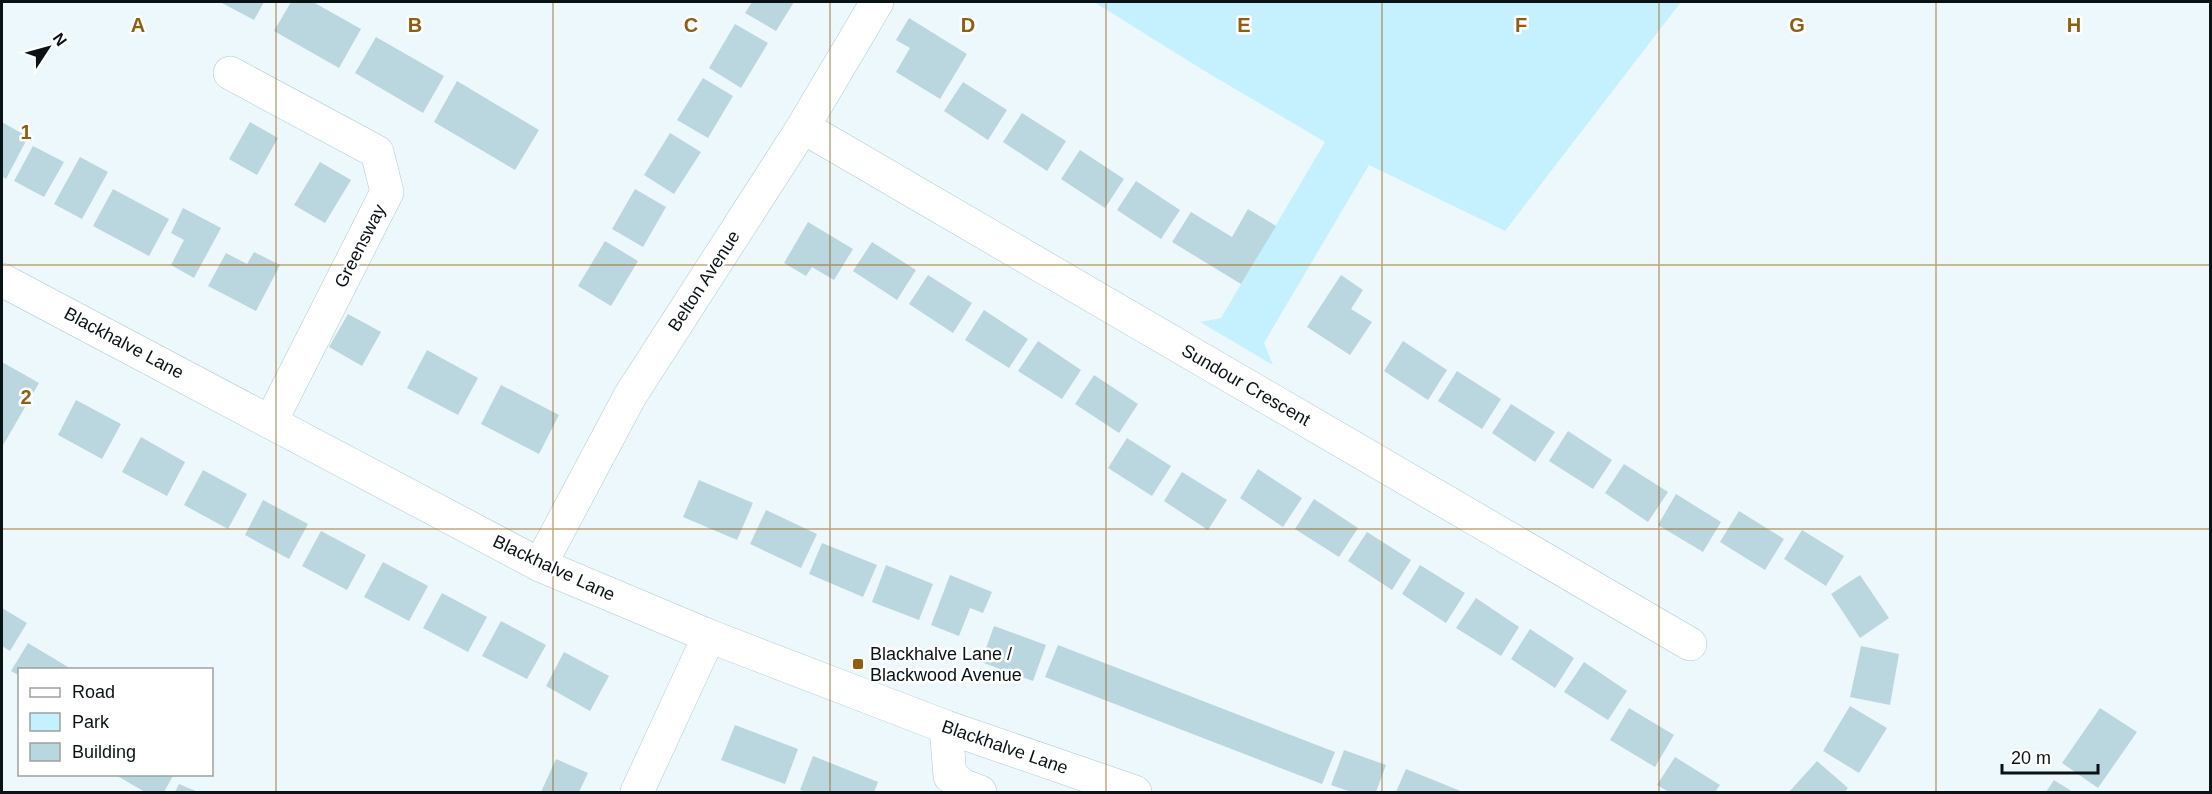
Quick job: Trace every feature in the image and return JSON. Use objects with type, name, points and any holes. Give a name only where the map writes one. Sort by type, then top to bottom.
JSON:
[{"type":"street","name":"Belton Avenue","points":[[540,565],[630,396],[803,127],[877,2]]},
{"type":"street","name":"Greensway","points":[[230,73],[377,152],[387,192],[271,421]]},
{"type":"street","name":"Sundour Crescent","points":[[803,127],[1690,644]]},
{"type":"street","name":"Blackhalve Lane","points":[[2,280],[540,565],[709,636],[946,727],[1135,792]]},
{"type":"street","points":[[637,792],[709,636]]},
{"type":"street","points":[[946,727],[950,776],[964,786],[980,792]]},
{"type":"green space","points":[[1094,2],[1681,2],[1505,231],[1369,165],[1264,343],[1273,365],[1200,322],[1221,318],[1325,142]]},
{"type":"building","points":[[220,2],[264,2],[254,20]]},
{"type":"building","points":[[291,2],[313,2],[361,29],[339,68],[274,31]]},
{"type":"building","points":[[752,2],[794,2],[776,31],[745,13]]},
{"type":"building","points":[[909,18],[967,54],[940,99],[896,72],[910,48],[896,40]]},
{"type":"building","points":[[735,24],[768,43],[741,88],[709,68]]},
{"type":"building","points":[[376,37],[444,76],[423,113],[355,73]]},
{"type":"building","points":[[703,78],[733,96],[708,138],[677,120]]},
{"type":"building","points":[[457,81],[539,130],[515,170],[434,122]]},
{"type":"building","points":[[963,82],[1007,110],[988,140],[944,111]]},
{"type":"building","points":[[1022,113],[1066,141],[1047,171],[1003,142]]},
{"type":"building","points":[[2,122],[28,137],[6,179],[2,176]]},
{"type":"building","points":[[250,122],[278,138],[257,175],[229,159]]},
{"type":"building","points":[[670,133],[701,152],[674,194],[644,175]]},
{"type":"building","points":[[33,146],[64,162],[44,197],[14,181]]},
{"type":"building","points":[[1080,150],[1124,179],[1105,208],[1061,179]]},
{"type":"building","points":[[80,157],[108,172],[82,219],[54,204]]},
{"type":"building","points":[[320,162],[351,180],[325,223],[294,205]]},
{"type":"building","points":[[1136,181],[1180,210],[1161,239],[1117,210]]},
{"type":"building","points":[[113,189],[169,219],[149,256],[93,226]]},
{"type":"building","points":[[635,189],[666,207],[643,247],[612,229]]},
{"type":"building","points":[[183,208],[221,228],[194,278],[171,265],[184,240],[171,233]]},
{"type":"building","points":[[1248,209],[1276,226],[1241,284],[1172,242],[1191,212],[1232,237]]},
{"type":"building","points":[[808,222],[853,249],[834,280],[812,267],[806,276],[784,263]]},
{"type":"building","points":[[605,241],[638,261],[611,306],[578,286]]},
{"type":"building","points":[[872,242],[916,270],[897,300],[853,271]]},
{"type":"building","points":[[254,252],[280,265],[256,311],[208,286],[226,253],[247,264]]},
{"type":"building","points":[[928,275],[972,303],[953,333],[909,304]]},
{"type":"building","points":[[1341,275],[1363,290],[1351,309],[1372,322],[1350,355],[1307,327]]},
{"type":"building","points":[[984,310],[1028,339],[1009,368],[965,340]]},
{"type":"building","points":[[348,314],[381,332],[362,366],[329,347]]},
{"type":"building","points":[[1038,341],[1081,370],[1062,399],[1018,371]]},
{"type":"building","points":[[1403,341],[1447,370],[1428,400],[1384,371]]},
{"type":"building","points":[[427,350],[478,378],[458,415],[407,388]]},
{"type":"building","points":[[2,362],[39,383],[2,447]]},
{"type":"building","points":[[1457,371],[1501,399],[1482,429],[1438,401]]},
{"type":"building","points":[[1094,375],[1138,404],[1119,433],[1075,404]]},
{"type":"building","points":[[501,385],[559,415],[539,454],[481,424]]},
{"type":"building","points":[[76,400],[121,424],[102,459],[58,435]]},
{"type":"building","points":[[1511,404],[1555,432],[1535,462],[1492,433]]},
{"type":"building","points":[[1568,431],[1612,460],[1593,489],[1549,461]]},
{"type":"building","points":[[141,437],[185,462],[167,496],[122,472]]},
{"type":"building","points":[[1127,438],[1171,466],[1152,496],[1108,468]]},
{"type":"building","points":[[1624,464],[1668,492],[1648,522],[1605,493]]},
{"type":"building","points":[[1258,469],[1302,498],[1283,527],[1240,498]]},
{"type":"building","points":[[203,470],[247,494],[228,529],[184,505]]},
{"type":"building","points":[[1182,472],[1227,500],[1208,530],[1164,501]]},
{"type":"building","points":[[699,480],[753,503],[737,540],[683,517]]},
{"type":"building","points":[[1676,494],[1721,522],[1703,552],[1658,525]]},
{"type":"building","points":[[1314,499],[1358,528],[1339,557],[1295,529]]},
{"type":"building","points":[[263,500],[308,524],[289,559],[245,535]]},
{"type":"building","points":[[766,510],[817,534],[801,568],[750,544]]},
{"type":"building","points":[[1739,511],[1784,539],[1765,570],[1720,542]]},
{"type":"building","points":[[1802,530],[1844,556],[1826,586],[1784,559]]},
{"type":"building","points":[[321,531],[366,555],[347,590],[302,566]]},
{"type":"building","points":[[1367,532],[1411,560],[1392,590],[1348,561]]},
{"type":"building","points":[[822,543],[877,565],[863,597],[809,574]]},
{"type":"building","points":[[383,562],[428,586],[409,621],[364,597]]},
{"type":"building","points":[[886,565],[933,584],[919,620],[872,602]]},
{"type":"building","points":[[1420,565],[1465,593],[1446,623],[1402,594]]},
{"type":"building","points":[[950,575],[992,592],[983,613],[970,608],[959,636],[931,625]]},
{"type":"building","points":[[1860,575],[1889,618],[1860,638],[1831,594]]},
{"type":"building","points":[[442,593],[487,617],[468,652],[423,628]]},
{"type":"building","points":[[1476,598],[1519,627],[1501,656],[1456,628]]},
{"type":"building","points":[[2,608],[27,623],[10,651],[2,646]]},
{"type":"building","points":[[501,621],[546,645],[527,679],[482,656]]},
{"type":"building","points":[[994,626],[1046,645],[1033,681],[981,662]]},
{"type":"building","points":[[1530,629],[1574,658],[1555,688],[1511,659]]},
{"type":"building","points":[[28,643],[70,668],[18,668],[18,675],[11,671]]},
{"type":"building","points":[[1058,645],[1335,752],[1322,784],[1045,677]]},
{"type":"building","points":[[1861,646],[1899,654],[1890,705],[1850,697]]},
{"type":"building","points":[[564,652],[609,676],[590,711],[546,686]]},
{"type":"building","points":[[1584,662],[1627,691],[1608,720],[1564,692]]},
{"type":"building","points":[[1850,706],[1887,728],[1859,773],[1823,751]]},
{"type":"building","points":[[1629,708],[1674,735],[1655,767],[1610,740]]},
{"type":"building","points":[[2100,708],[2137,732],[2098,788],[2062,763]]},
{"type":"building","points":[[735,725],[798,749],[785,784],[721,760]]},
{"type":"building","points":[[1344,750],[1386,765],[1376,792],[1351,792],[1331,785]]},
{"type":"building","points":[[813,756],[878,782],[874,792],[806,792],[800,790]]},
{"type":"building","points":[[1675,757],[1720,785],[1715,792],[1669,792],[1657,785]]},
{"type":"building","points":[[556,759],[588,773],[579,792],[541,792]]},
{"type":"building","points":[[1817,761],[1848,788],[1845,792],[1789,792]]},
{"type":"building","points":[[1406,769],[1463,792],[1396,792]]},
{"type":"building","points":[[117,776],[173,776],[164,792],[145,792]]},
{"type":"building","points":[[2054,780],[2073,792],[2046,792]]},
{"type":"building","points":[[179,784],[198,792],[175,792]]},
{"type":"place","name":"Blackhalve Lane / Blackwood Avenue","points":[[858,664]]}]
